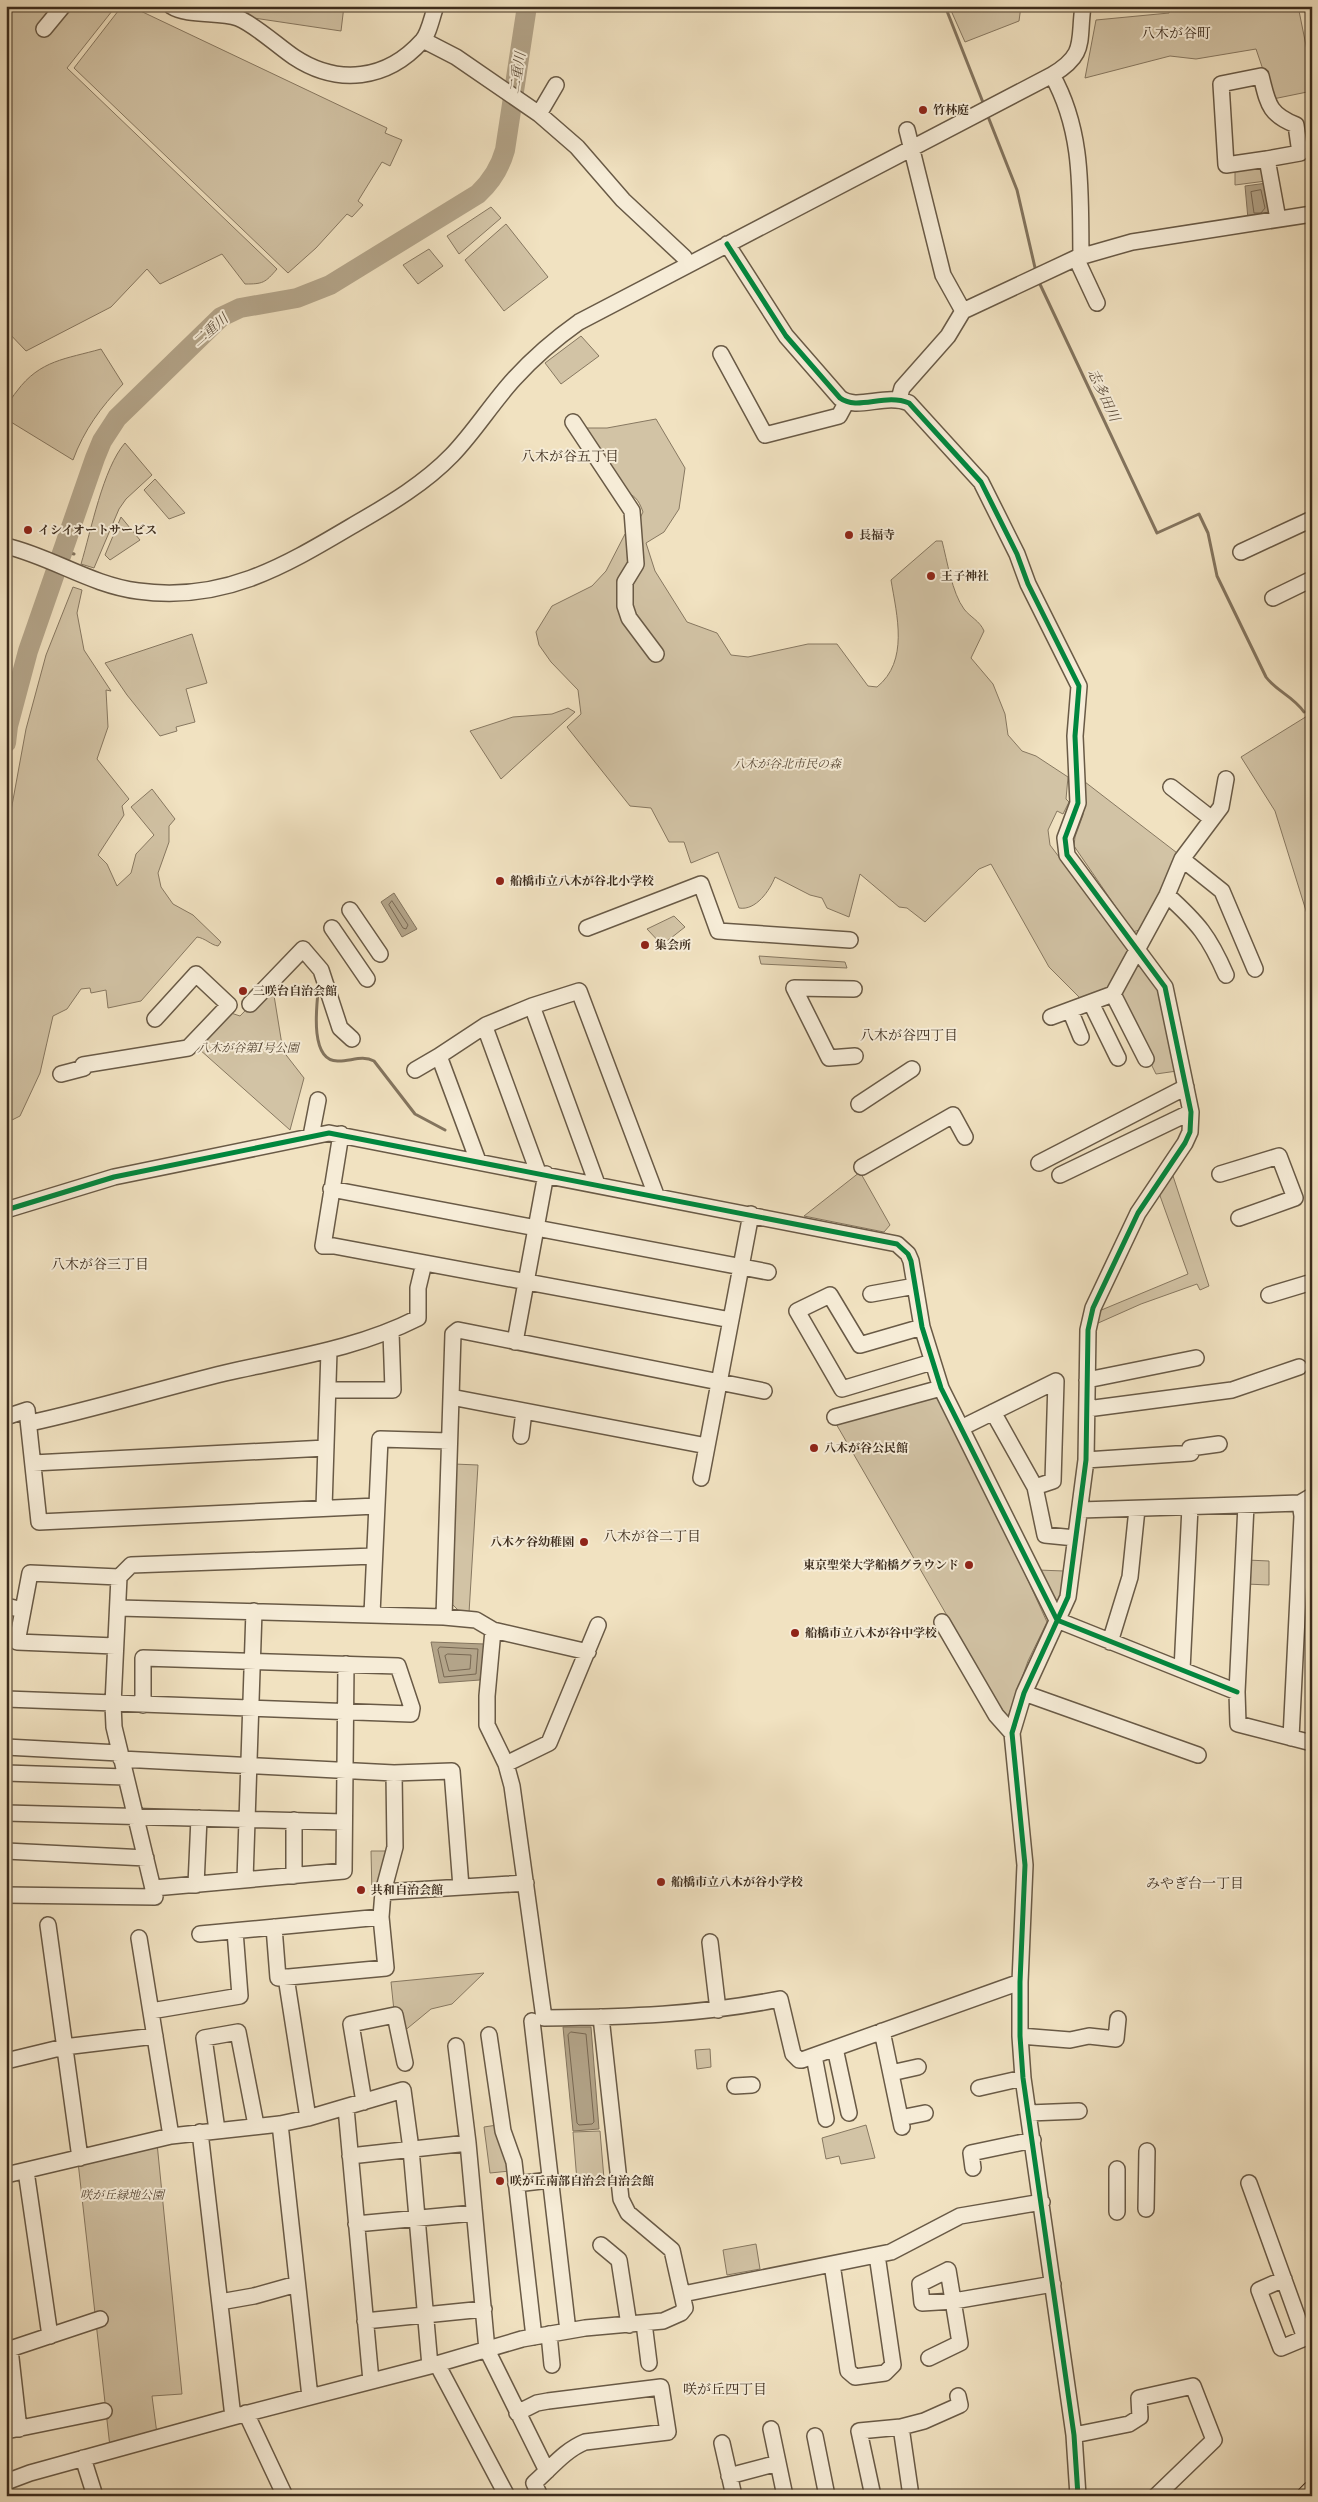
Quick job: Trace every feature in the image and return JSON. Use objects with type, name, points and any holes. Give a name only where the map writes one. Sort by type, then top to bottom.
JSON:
[{"type":"main road","points":[[1307,2496],[1312,2491]]},
{"type":"street","points":[[44,29],[63,6]]},
{"type":"street","points":[[171,6],[239,18],[296,59],[337,74],[377,73],[395,64],[423,40],[436,6]]},
{"type":"street","points":[[6,546],[111,586],[137,591],[175,593],[232,585],[264,575],[283,566],[370,515],[436,470],[483,420],[513,380],[558,337],[598,310],[688,264],[729,248],[1052,75],[1074,60],[1078,53],[1083,6]]},
{"type":"street","points":[[423,40],[456,57],[539,114],[577,147],[623,200],[684,257],[688,264]]},
{"type":"street","points":[[1052,75],[1069,108],[1074,129],[1078,159],[1079,257],[1096,303]]},
{"type":"street","points":[[1261,76],[1272,112],[1281,119],[1296,125],[1300,153],[1267,159],[1226,165],[1221,84],[1261,76]]},
{"type":"street","points":[[539,114],[556,85]]},
{"type":"street","points":[[907,130],[934,232],[937,255],[943,275],[963,311]]},
{"type":"street","points":[[1267,159],[1278,219]]},
{"type":"street","points":[[899,399],[902,388],[948,336],[963,311],[1079,257],[1132,242],[1312,214]]},
{"type":"street","points":[[729,248],[786,336],[813,369],[846,403]]},
{"type":"street","points":[[721,354],[765,435],[839,416],[846,403]]},
{"type":"street","points":[[846,403],[899,399],[909,403],[981,482],[1017,554],[1028,584],[1048,626],[1074,672],[1079,686],[1075,736],[1078,803],[1064,846],[1067,855],[1165,987],[1169,997],[1192,1112],[1190,1132],[1185,1143],[1138,1213],[1098,1295],[1088,1330],[1086,1460],[1068,1597],[1024,1693],[1012,1733],[1025,1864],[1020,1982],[1020,2036],[1023,2078],[1074,2435],[1078,2496]]},
{"type":"street","points":[[572,422],[632,511],[637,552],[636,564],[626,582],[625,606],[629,618],[656,654]]},
{"type":"street","points":[[1241,552],[1312,519]]},
{"type":"street","points":[[1273,598],[1312,579]]},
{"type":"street","points":[[1051,1017],[1113,994],[1136,948],[1167,895],[1182,859],[1212,819],[1223,800],[1226,779]]},
{"type":"street","points":[[1172,787],[1212,819]]},
{"type":"street","points":[[1182,859],[1222,891],[1256,968]]},
{"type":"street","points":[[587,928],[701,884],[718,931],[850,940]]},
{"type":"street","points":[[1167,895],[1194,920],[1213,944],[1226,974]]},
{"type":"street","points":[[350,910],[380,954]]},
{"type":"street","points":[[332,928],[367,979]]},
{"type":"street","points":[[250,1004],[304,949],[321,970],[340,1028],[352,1039]]},
{"type":"street","points":[[61,1074],[84,1066],[188,1048],[229,1005],[196,974],[155,1019]]},
{"type":"street","points":[[854,989],[794,988],[829,1058],[856,1056]]},
{"type":"street","points":[[415,1070],[486,1025],[532,1006],[579,991],[656,1195]]},
{"type":"street","points":[[1113,994],[1146,1059]]},
{"type":"street","points":[[1091,1003],[1118,1058]]},
{"type":"street","points":[[532,1006],[597,1184]]},
{"type":"street","points":[[1070,1010],[1081,1037]]},
{"type":"street","points":[[486,1025],[486,1030],[542,1173],[536,1228],[515,1342]]},
{"type":"street","points":[[439,1056],[478,1161]]},
{"type":"street","points":[[859,1104],[912,1069]]},
{"type":"street","points":[[1039,1163],[1186,1087]]},
{"type":"street","points":[[311,1136],[318,1100]]},
{"type":"street","points":[[1060,1175],[1192,1112]]},
{"type":"street","points":[[862,1167],[953,1115],[965,1137]]},
{"type":"street","points":[[6,1210],[114,1177],[329,1133],[656,1195],[897,1244],[908,1254],[922,1326],[941,1388],[1057,1620],[1237,1692]]},
{"type":"street","points":[[341,1134],[323,1246],[731,1320]]},
{"type":"street","points":[[1220,1174],[1279,1156],[1295,1198],[1239,1218]]},
{"type":"street","points":[[331,1189],[768,1272]]},
{"type":"street","points":[[701,1478],[751,1214]]},
{"type":"street","points":[[30,1423],[81,1412],[176,1385],[329,1351],[391,1332],[418,1318],[418,1288],[424,1263]]},
{"type":"street","points":[[1269,1295],[1312,1282]]},
{"type":"street","points":[[871,1294],[915,1286]]},
{"type":"street","points":[[922,1326],[860,1345],[830,1295],[796,1311],[842,1388],[932,1362]]},
{"type":"street","points":[[444,1617],[453,1334],[458,1330],[764,1391]]},
{"type":"street","points":[[328,1390],[393,1390],[391,1332]]},
{"type":"street","points":[[324,1508],[329,1351]]},
{"type":"street","points":[[1087,1380],[1196,1358]]},
{"type":"street","points":[[1087,1409],[1232,1390],[1299,1367]]},
{"type":"street","points":[[961,1428],[1056,1381],[1053,1481],[1035,1488]]},
{"type":"street","points":[[835,1417],[941,1388]]},
{"type":"street","points":[[451,1397],[707,1446]]},
{"type":"street","points":[[6,1417],[27,1410],[30,1423],[39,1522],[376,1506]]},
{"type":"street","points":[[521,1436],[524,1411]]},
{"type":"street","points":[[993,1412],[1035,1488],[1045,1535],[1075,1538]]},
{"type":"street","points":[[372,1614],[380,1439],[449,1441]]},
{"type":"street","points":[[1086,1460],[1191,1453],[1190,1448],[1219,1444]]},
{"type":"street","points":[[33,1463],[326,1448]]},
{"type":"street","points":[[1080,1510],[1246,1505],[1306,1500],[1302,1516],[1291,1738]]},
{"type":"street","points":[[1246,1505],[1237,1692],[1238,1724],[1312,1743]]},
{"type":"street","points":[[1182,1670],[1190,1507]]},
{"type":"street","points":[[1110,1642],[1130,1578],[1137,1509]]},
{"type":"street","points":[[115,1646],[17,1642],[30,1572],[119,1576],[131,1565],[374,1556]]},
{"type":"street","points":[[6,1895],[155,1897],[120,1756],[113,1704],[119,1576]]},
{"type":"street","points":[[6,1606],[23,1610]]},
{"type":"street","points":[[119,1608],[372,1614],[476,1620],[493,1630],[588,1652]]},
{"type":"street","points":[[245,1880],[254,1611]]},
{"type":"street","points":[[942,1622],[996,1715],[1012,1733]]},
{"type":"street","points":[[506,1764],[549,1743],[598,1624]]},
{"type":"street","points":[[493,1630],[486,1712],[487,1725],[506,1764],[512,1786],[526,1883],[550,2180],[568,2331]]},
{"type":"street","points":[[6,1699],[113,1704],[411,1714],[412,1708],[398,1666],[143,1658],[143,1705]]},
{"type":"street","points":[[154,1888],[344,1871],[344,1712],[346,1664]]},
{"type":"street","points":[[1024,1693],[1198,1754]]},
{"type":"street","points":[[6,1747],[120,1756],[394,1772],[452,1771],[461,1887]]},
{"type":"street","points":[[274,1927],[278,1978],[386,1968],[382,1917],[383,1892],[395,1847],[394,1772]]},
{"type":"street","points":[[6,1773],[125,1778]]},
{"type":"street","points":[[6,1813],[344,1822]]},
{"type":"street","points":[[196,1885],[198,1818]]},
{"type":"street","points":[[294,1820],[294,1876]]},
{"type":"street","points":[[6,1851],[146,1858]]},
{"type":"street","points":[[383,1892],[526,1883]]},
{"type":"street","points":[[200,1934],[382,1917]]},
{"type":"street","points":[[48,1925],[80,2158]]},
{"type":"street","points":[[151,2011],[240,1996],[235,1931]]},
{"type":"street","points":[[139,1938],[171,2136]]},
{"type":"street","points":[[710,1942],[718,2010]]},
{"type":"street","points":[[286,1977],[308,2118]]},
{"type":"street","points":[[538,2020],[650,2016],[718,2010],[780,1999],[793,2054],[799,2060],[1020,1982]]},
{"type":"street","points":[[364,2102],[351,2024],[395,2015],[405,2063]]},
{"type":"street","points":[[6,2482],[83,2458],[240,2415],[541,2336],[568,2331],[663,2321],[679,2314],[685,2308],[672,2250],[628,2213],[621,2199],[601,2017]]},
{"type":"street","points":[[1020,2036],[1070,2040],[1089,2036],[1116,2040],[1118,2020]]},
{"type":"street","points":[[882,2031],[901,2122],[925,2113]]},
{"type":"street","points":[[217,2130],[204,2038],[238,2032],[256,2125]]},
{"type":"street","points":[[490,2035],[503,2131],[514,2162],[541,2336],[552,2365]]},
{"type":"street","points":[[6,2061],[64,2047],[155,2036]]},
{"type":"street","points":[[456,2046],[468,2143],[487,2350],[547,2471]]},
{"type":"street","points":[[835,2048],[849,2113]]},
{"type":"street","points":[[814,2056],[826,2119]]},
{"type":"street","points":[[891,2073],[918,2067]]},
{"type":"street","points":[[979,2088],[1023,2078]]},
{"type":"street","points":[[735,2086],[752,2086]]},
{"type":"street","points":[[6,2175],[171,2136],[256,2125],[280,2124],[346,2108],[403,2090],[411,2149],[426,2316],[434,2365],[507,2496]]},
{"type":"street","points":[[346,2108],[371,2381]]},
{"type":"street","points":[[1029,2113],[1078,2111]]},
{"type":"street","points":[[280,2124],[310,2397]]},
{"type":"street","points":[[200,2132],[220,2302],[240,2415],[285,2496]]},
{"type":"street","points":[[974,2168],[971,2153],[1033,2140]]},
{"type":"street","points":[[350,2156],[468,2143]]},
{"type":"street","points":[[1146,2208],[1147,2151]]},
{"type":"street","points":[[1117,2169],[1117,2212]]},
{"type":"street","points":[[26,2171],[50,2336]]},
{"type":"street","points":[[516,2184],[550,2180]]},
{"type":"street","points":[[1249,2183],[1284,2279]]},
{"type":"street","points":[[683,2294],[891,2252],[960,2216],[1042,2202]]},
{"type":"street","points":[[356,2224],[474,2213]]},
{"type":"street","points":[[601,2244],[619,2260],[649,2363]]},
{"type":"street","points":[[832,2264],[848,2371],[855,2377],[886,2373],[893,2365],[877,2255]]},
{"type":"street","points":[[220,2302],[254,2296],[298,2284]]},
{"type":"street","points":[[929,2358],[960,2343],[954,2301],[1052,2284]]},
{"type":"street","points":[[365,2321],[484,2309]]},
{"type":"street","points":[[100,2319],[10,2349],[13,2430],[104,2411]]},
{"type":"street","points":[[1074,2435],[1129,2424],[1140,2417],[1139,2398],[1193,2386],[1214,2440],[1156,2496]]},
{"type":"street","points":[[517,2413],[537,2402],[548,2400],[661,2388],[668,2432],[586,2442],[570,2449],[534,2483],[540,2496]]},
{"type":"street","points":[[873,2496],[859,2431],[901,2427],[924,2421],[960,2405],[958,2396]]},
{"type":"street","points":[[901,2427],[911,2496]]},
{"type":"street","points":[[771,2429],[785,2496]]},
{"type":"street","points":[[815,2436],[827,2496]]},
{"type":"street","points":[[722,2443],[734,2496]]},
{"type":"street","points":[[83,2458],[95,2496]]},
{"type":"street","points":[[729,2476],[778,2463]]},
{"type":"green space","points":[[6,6],[116,6],[67,68],[277,269],[269,277],[260,283],[245,284],[222,254],[160,284],[147,269],[111,307],[26,351],[6,330]]},
{"type":"green space","points":[[122,6],[130,6],[387,128],[385,133],[402,140],[390,166],[382,162],[358,201],[363,205],[352,217],[347,214],[316,248],[288,273],[74,68]]},
{"type":"green space","points":[[173,6],[344,6],[341,31]]},
{"type":"green space","points":[[949,6],[1021,6],[1019,21],[965,42]]},
{"type":"green space","points":[[1170,6],[1298,6],[1312,75],[1312,91],[1273,99],[1256,49],[1196,59],[1170,56],[1085,78],[1096,20],[1169,13]]},
{"type":"green space","points":[[1260,167],[1264,169],[1266,181],[1235,185],[1235,170]]},
{"type":"green space","points":[[491,207],[501,218],[459,254],[447,236]]},
{"type":"green space","points":[[506,224],[548,277],[504,311],[465,260]]},
{"type":"green space","points":[[429,249],[443,266],[418,284],[403,265]]},
{"type":"green space","points":[[581,336],[599,356],[561,384],[545,363]]},
{"type":"green space","points":[[101,349],[123,384],[94,419],[82,439],[73,460],[6,419],[7,408],[12,398],[35,373],[54,362]]},
{"type":"green space","name":"八木が谷北市民の森","points":[[656,419],[685,468],[679,509],[664,532],[646,543],[655,571],[687,622],[717,633],[731,655],[748,657],[808,644],[837,644],[868,686],[877,687],[887,676],[894,664],[897,651],[898,623],[891,580],[936,541],[942,541],[956,594],[966,612],[980,624],[984,631],[971,658],[993,684],[1005,714],[1008,735],[1022,751],[1036,756],[1068,777],[1066,799],[1069,802],[1063,814],[1057,811],[1048,830],[1050,845],[1156,986],[1161,998],[1177,1071],[1156,1074],[1118,997],[1083,1001],[1049,967],[991,864],[979,869],[925,922],[907,908],[899,907],[860,874],[849,917],[827,908],[822,898],[810,895],[775,877],[770,888],[757,903],[745,908],[739,908],[718,852],[691,863],[684,842],[669,842],[651,808],[630,806],[567,727],[581,714],[578,690],[551,662],[539,645],[536,632],[552,606],[592,586],[606,571],[625,534],[638,522],[643,512],[638,501],[627,493],[581,428],[607,428]]},
{"type":"green space","points":[[125,443],[152,475],[126,499],[119,509],[94,568],[81,564],[104,484],[117,454]]},
{"type":"green space","points":[[155,479],[185,513],[169,519],[144,490]]},
{"type":"green space","points":[[121,517],[140,540],[110,560],[105,555]]},
{"type":"green space","points":[[73,587],[82,590],[77,613],[84,650],[111,691],[106,690],[108,727],[97,759],[129,799],[122,806],[124,815],[98,855],[107,864],[117,886],[131,873],[136,854],[154,835],[131,807],[152,789],[175,819],[169,826],[169,842],[158,873],[161,887],[173,904],[193,915],[221,942],[218,946],[197,937],[141,1001],[108,1008],[106,990],[91,993],[90,988],[81,989],[67,1009],[53,1016],[40,1073],[20,1116],[6,1123],[6,838],[26,729],[46,655]]},
{"type":"green space","points":[[192,634],[207,683],[186,689],[195,722],[176,727],[177,731],[160,736],[127,695],[105,663]]},
{"type":"green space","points":[[568,708],[575,712],[501,779],[470,731],[513,717],[552,714]]},
{"type":"green space","points":[[1312,713],[1312,930],[1275,811],[1241,757]]},
{"type":"green space","points":[[1085,782],[1181,856],[1142,929],[1133,932],[1074,846],[1075,837],[1083,815]]},
{"type":"green space","points":[[674,916],[685,927],[662,945],[647,929]]},
{"type":"green space","points":[[759,956],[845,962],[847,968],[761,964]]},
{"type":"green space","name":"八木が谷第1号公園","points":[[272,983],[283,1051],[304,1078],[290,1130],[199,1049],[198,1046],[228,1012],[240,1016]]},
{"type":"green space","points":[[860,1172],[890,1225],[884,1232],[804,1216]]},
{"type":"green space","points":[[1173,1176],[1209,1286],[1200,1290],[1197,1284],[1141,1304],[1096,1324],[1099,1311],[1188,1274],[1159,1193]]},
{"type":"green space","name":"東京聖栄大学船橋グラウンド","points":[[930,1395],[938,1399],[995,1508],[1047,1622],[1028,1661],[1008,1717],[997,1702],[835,1422]]},
{"type":"green space","points":[[454,1464],[478,1465],[469,1613],[461,1613],[451,1603]]},
{"type":"green space","points":[[1247,1560],[1269,1561],[1269,1585],[1246,1584]]},
{"type":"green space","points":[[1038,1570],[1064,1571],[1061,1600],[1052,1600]]},
{"type":"green space","points":[[371,1851],[389,1851],[378,1896],[372,1895]]},
{"type":"green space","points":[[484,1973],[452,2004],[431,2009],[403,2032],[394,2011],[391,1982]]},
{"type":"green space","points":[[710,2049],[711,2067],[697,2069],[695,2050]]},
{"type":"green space","points":[[497,2125],[510,2171],[490,2173],[484,2127]]},
{"type":"green space","points":[[866,2125],[875,2158],[841,2164],[839,2156],[826,2159],[822,2138]]},
{"type":"green space","points":[[600,2131],[604,2179],[577,2181],[573,2132]]},
{"type":"green space","name":"咲が丘緑地公園","points":[[157,2143],[182,2394],[152,2396],[157,2434],[110,2447],[78,2162]]},
{"type":"green space","points":[[756,2244],[760,2269],[727,2275],[723,2250]]},
{"type":"water","points":[[1267,183],[1270,210],[1264,218],[1248,219],[1245,186]]},
{"type":"water","points":[[394,893],[417,929],[402,937],[381,902]]},
{"type":"water","points":[[431,1642],[485,1644],[480,1680],[439,1683]]},
{"type":"water","points":[[563,2027],[591,2027],[599,2129],[573,2131]]},
{"type":"waterway","name":"二重川","points":[[6,743],[8,726],[28,651],[95,458],[102,441],[117,418],[221,317],[240,308],[297,298],[330,285],[478,194],[483,189],[495,174],[505,150],[527,6]]},
{"type":"waterway","name":"志多田川","points":[[945,6],[984,105]]},
{"type":"waterway","name":"志多田川","points":[[987,114],[1017,190],[1036,272]]},
{"type":"waterway","name":"志多田川","points":[[1038,280],[1157,533],[1199,514],[1208,533],[1217,576],[1266,677],[1300,706],[1304,712]]},
{"type":"waterway","points":[[63,551],[74,554]]},
{"type":"waterway","points":[[319,983],[316,1017],[319,1042],[323,1052],[329,1059],[339,1061],[361,1058],[374,1061],[415,1114],[445,1130]]},
{"type":"cycle path","points":[[727,244],[786,336],[840,398],[847,402],[855,403],[890,400],[900,400],[909,403],[981,482],[1017,554],[1028,584],[1079,686],[1075,736],[1078,803],[1065,838],[1067,855],[1165,987],[1191,1112],[1190,1132],[1185,1143],[1138,1213],[1093,1308],[1088,1330],[1086,1460],[1068,1597],[1024,1693],[1012,1733],[1025,1865],[1020,1982],[1020,2036],[1023,2078],[1074,2435],[1078,2496]]},
{"type":"cycle path","points":[[6,1210],[114,1177],[329,1133],[897,1244],[908,1254],[911,1261],[922,1327],[941,1388],[1057,1620],[1237,1692]]},
{"type":"place","name":"竹林庭","points":[[923,110]]},
{"type":"place","name":"イシイオートサービス","points":[[28,530]]},
{"type":"place","name":"長福寺","points":[[849,535]]},
{"type":"place","name":"王子神社","points":[[931,576]]},
{"type":"place","name":"船橋市立八木が谷北小学校","points":[[500,881]]},
{"type":"place","name":"集会所","points":[[645,945]]},
{"type":"place","name":"三咲台自治会館","points":[[243,991]]},
{"type":"place","name":"八木が谷公民館","points":[[814,1448]]},
{"type":"place","name":"八木ケ谷幼稚園","points":[[584,1542]]},
{"type":"place","name":"東京聖栄大学船橋グラウンド","points":[[969,1565]]},
{"type":"place","name":"船橋市立八木が谷中学校","points":[[795,1633]]},
{"type":"place","name":"船橋市立八木が谷小学校","points":[[661,1882]]},
{"type":"place","name":"共和自治会館","points":[[361,1890]]},
{"type":"place","name":"咲が丘南部自治会自治会館","points":[[500,2181]]},
{"type":"district","name":"八木が谷町","points":[[1176,33]]},
{"type":"district","name":"八木が谷五丁目","points":[[570,456]]},
{"type":"district","name":"八木が谷四丁目","points":[[909,1035]]},
{"type":"district","name":"八木が谷三丁目","points":[[100,1264]]},
{"type":"district","name":"八木が谷二丁目","points":[[652,1536]]},
{"type":"district","name":"みやぎ台一丁目","points":[[1195,1883]]},
{"type":"district","name":"咲が丘四丁目","points":[[725,2389]]}]
